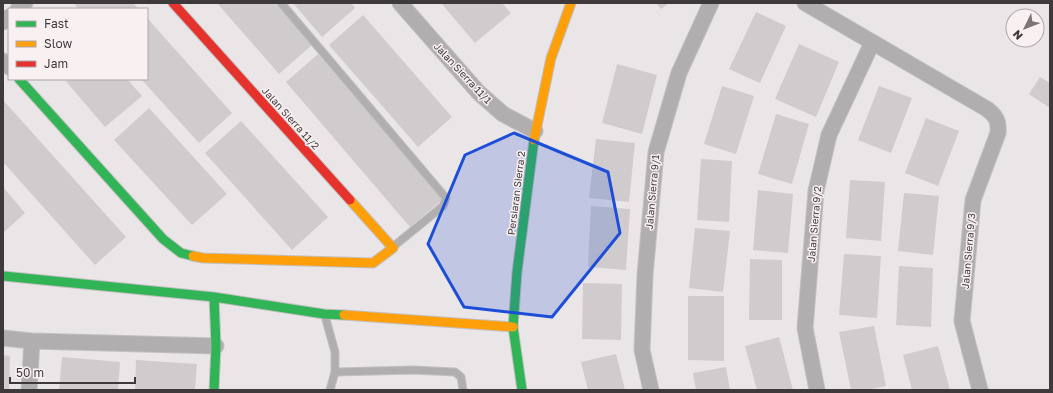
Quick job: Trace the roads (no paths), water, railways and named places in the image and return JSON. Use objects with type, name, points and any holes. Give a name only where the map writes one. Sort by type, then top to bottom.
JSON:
[{"type":"street","name":"Jalan Sierra 11/2","points":[[173,3],[393,248]]},
{"type":"street","name":"Jalan Sierra 11/1","points":[[400,3],[479,94],[503,114],[535,131]]},
{"type":"street","name":"Persiaran Sierra 2","points":[[522,390],[513,327],[517,272],[535,131],[552,58],[571,3]]},
{"type":"street","name":"Jalan Sierra 9/1","points":[[651,390],[642,350],[645,275],[656,152],[678,73],[711,3]]},
{"type":"street","points":[[805,3],[872,43]]},
{"type":"street","name":"Jalan Sierra 9/3","points":[[872,43],[987,109],[995,115],[999,124],[998,133],[973,200],[962,321],[980,390]]},
{"type":"street","name":"Jalan Sierra 9/2","points":[[817,390],[805,328],[816,191],[829,135],[872,43]]},
{"type":"street","points":[[20,80],[163,239],[181,253],[203,258],[373,263],[393,248]]},
{"type":"street","points":[[3,276],[214,297],[324,314],[513,327]]},
{"type":"street","points":[[214,297],[216,346],[214,390]]},
{"type":"street","points":[[3,338],[32,341],[216,346]]},
{"type":"street","points":[[29,390],[32,341]]},
{"type":"lane","points":[[281,3],[446,198],[443,206],[393,248]]},
{"type":"lane","points":[[324,314],[335,352],[335,372],[330,390]]},
{"type":"lane","points":[[335,372],[413,370],[455,372],[461,377],[463,390]]}]
